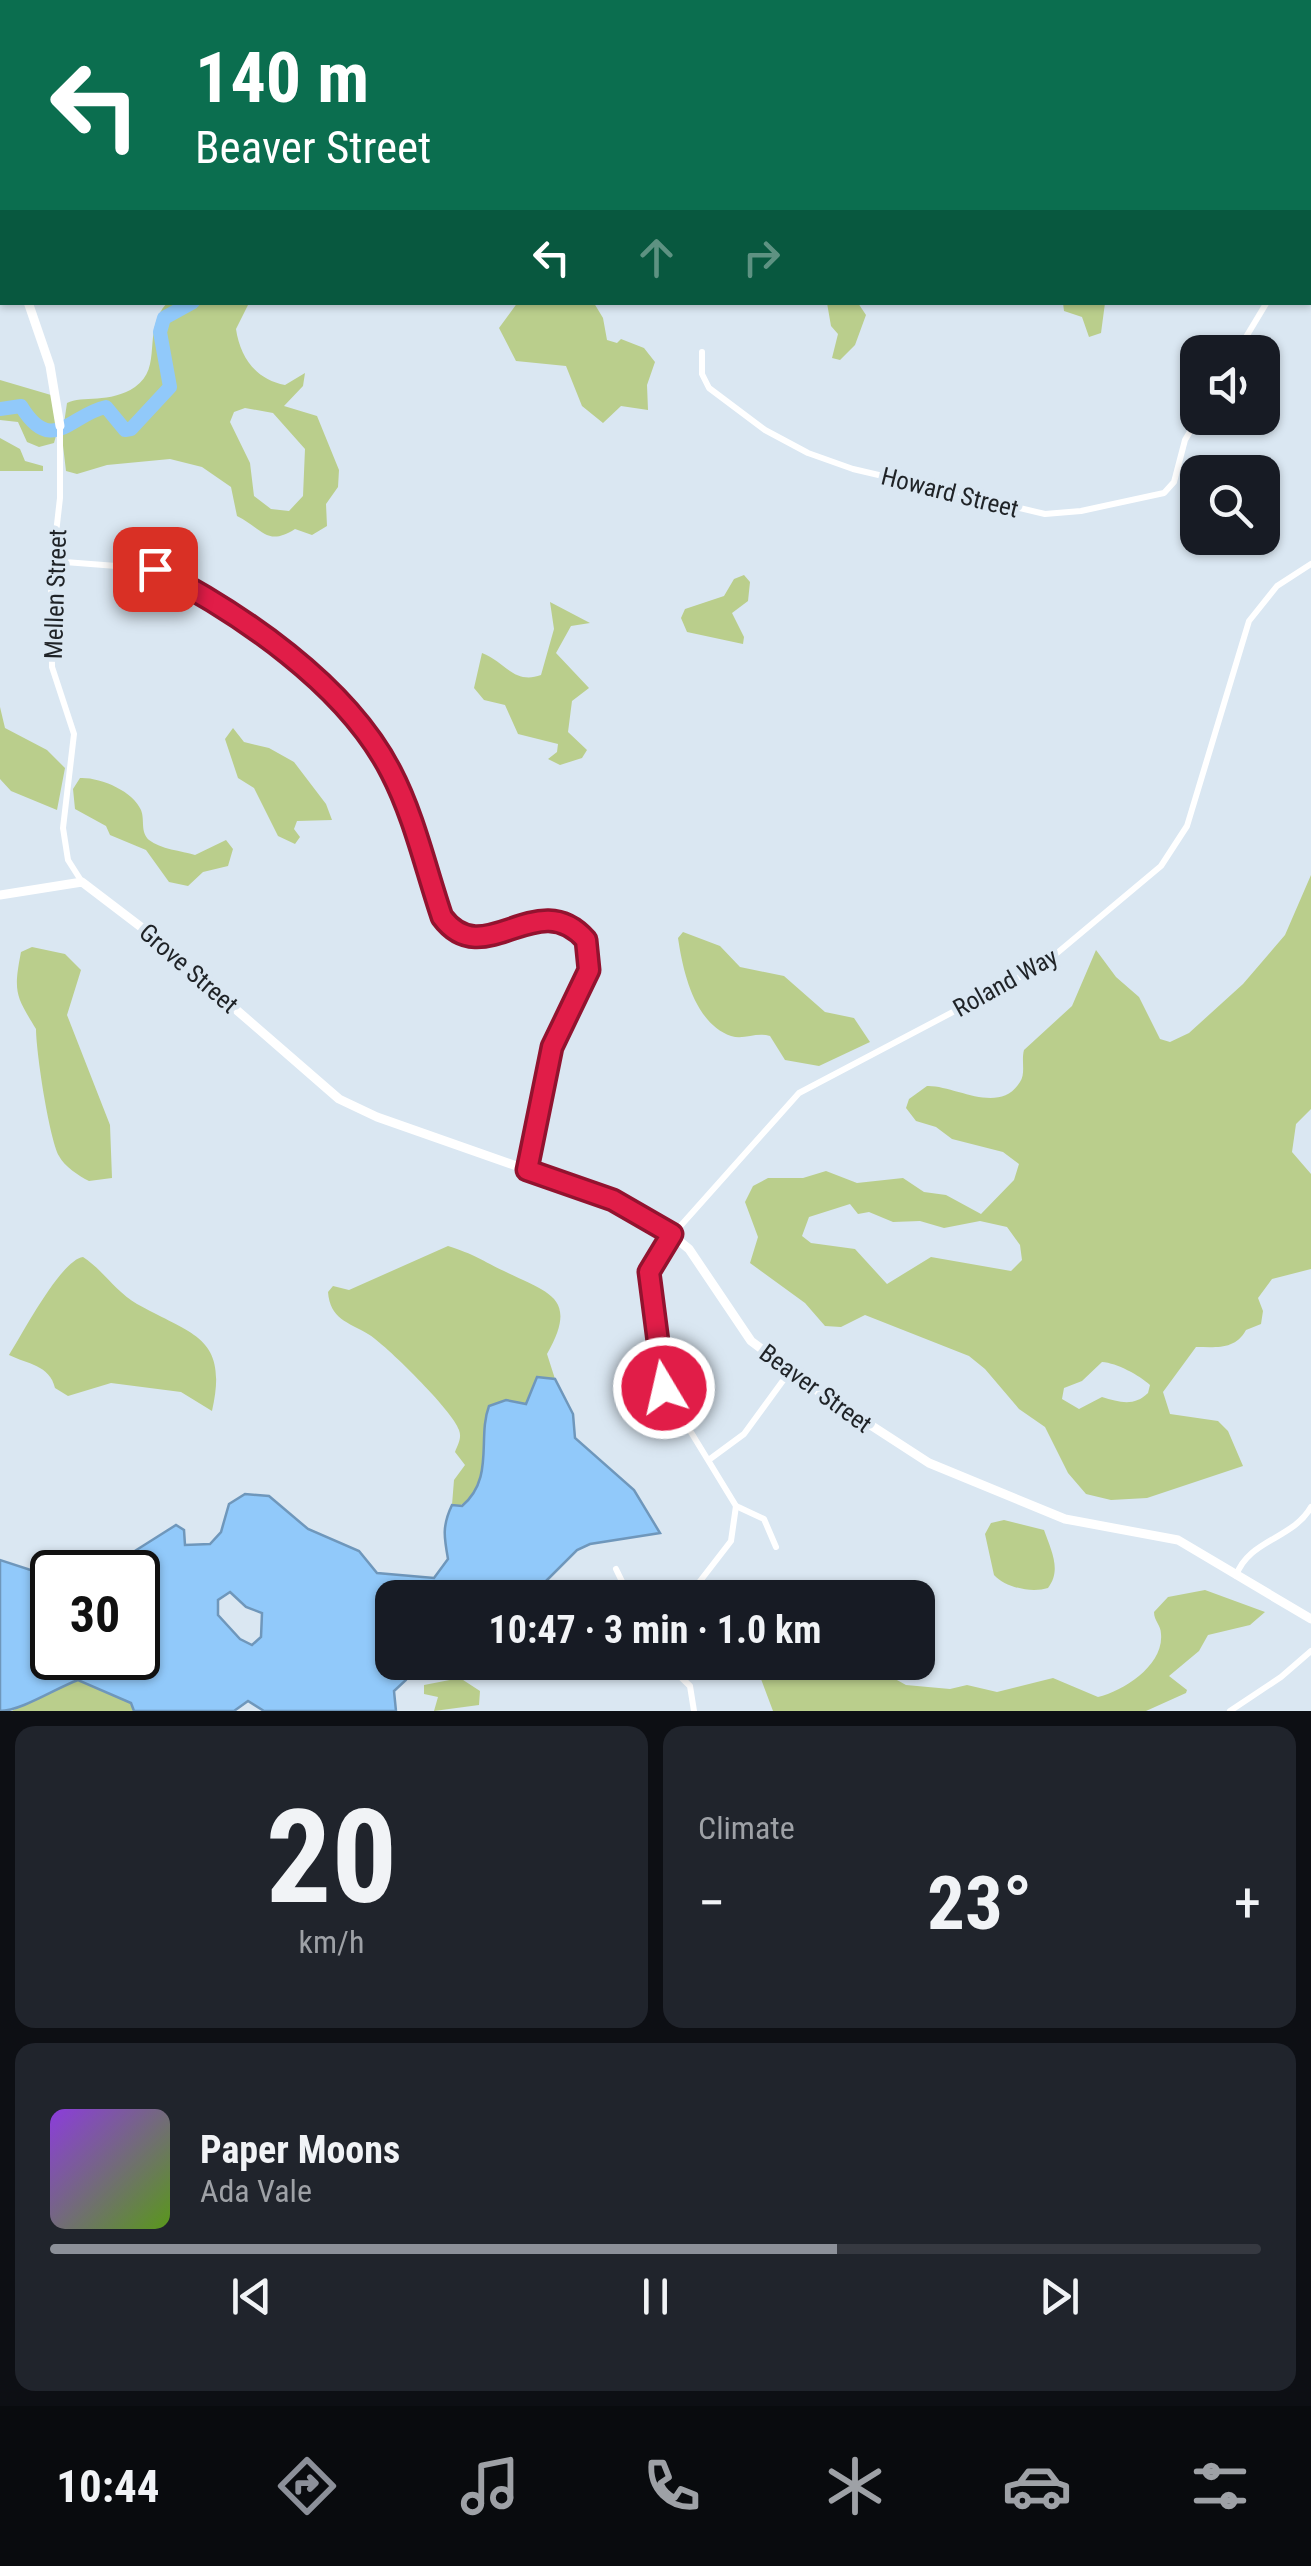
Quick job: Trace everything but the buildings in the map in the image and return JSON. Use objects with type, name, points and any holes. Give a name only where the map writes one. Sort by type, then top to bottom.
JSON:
[{"type":"street","name":"Mellen Street","points":[[29,305],[50,366],[60,430],[52,560],[52,668],[74,734],[63,828],[68,860],[82,882]]},
{"type":"street","points":[[1247,335],[1265,305]]},
{"type":"street","name":"Howard Street","points":[[702,352],[702,374],[709,388],[765,430],[808,454],[853,469],[1045,514],[1081,511],[1164,493],[1174,482],[1188,435]]},
{"type":"street","points":[[52,560],[128,563],[155,569],[300,662],[393,774],[442,917],[452,930],[473,940],[548,919],[565,922],[586,940],[589,970],[552,1047],[527,1170]]},
{"type":"street","name":"Roland Way","points":[[776,1547],[764,1520],[736,1506],[710,1459],[670,1403],[661,1369],[649,1272],[672,1234],[798,1093],[1044,964],[1161,866],[1188,826],[1249,621],[1277,586],[1311,564]]},
{"type":"street","points":[[0,895],[82,882]]},
{"type":"street","name":"Grove Street","points":[[82,882],[141,927],[324,1088],[358,1110]]},
{"type":"street","name":"Beaver Street","points":[[358,1110],[624,1206],[672,1234],[698,1261],[739,1328],[790,1371],[902,1448],[949,1472],[1065,1519],[1178,1540],[1311,1619]]},
{"type":"street","points":[[710,1459],[744,1434],[790,1371]]},
{"type":"street","points":[[700,1580],[731,1540],[738,1522],[736,1506]]},
{"type":"street","points":[[1236,1577],[1249,1554],[1290,1532],[1311,1506]]},
{"type":"street","points":[[616,1569],[621,1580]]},
{"type":"street","points":[[1230,1711],[1282,1678],[1311,1650]]},
{"type":"street","points":[[684,1680],[690,1686],[694,1711]]},
{"type":"green space","points":[[166,305],[248,305],[236,329],[251,366],[266,378],[285,385],[305,373],[303,386],[284,406],[317,416],[339,470],[338,487],[326,504],[327,526],[312,535],[295,529],[278,536],[265,534],[237,516],[231,487],[202,467],[170,459],[107,465],[77,474],[66,471],[62,437],[67,403],[116,396],[135,387],[149,369],[155,325]],"holes":[[[245,408],[273,413],[305,449],[303,496],[289,511],[271,509],[254,496],[250,463],[230,422],[234,412]]]},
{"type":"green space","points":[[516,305],[595,305],[603,318],[607,340],[617,343],[621,339],[644,348],[655,362],[647,385],[648,410],[621,406],[603,423],[582,406],[566,366],[516,361],[499,328]]},
{"type":"green space","points":[[827,305],[859,305],[866,315],[855,345],[840,360],[832,358],[838,334],[831,326]]},
{"type":"green space","points":[[1063,305],[1105,305],[1101,333],[1089,337],[1082,317],[1064,311]]},
{"type":"green space","points":[[0,380],[51,395],[57,432],[54,443],[39,447],[27,442],[18,422],[0,420]]},
{"type":"green space","points":[[0,438],[20,449],[25,461],[43,466],[43,471],[0,471]]},
{"type":"green space","points":[[744,575],[750,582],[748,601],[732,613],[744,637],[743,644],[687,632],[681,618],[685,609],[724,596],[734,579]]},
{"type":"green space","points":[[550,602],[590,623],[571,626],[556,653],[589,688],[572,701],[568,732],[587,750],[582,758],[560,765],[548,759],[557,752],[558,744],[518,734],[505,705],[484,700],[474,688],[482,653],[516,675],[541,675],[554,629]]},
{"type":"green space","points":[[0,707],[5,728],[47,750],[65,768],[57,810],[11,791],[0,779]]},
{"type":"green space","points":[[233,728],[244,742],[269,748],[294,762],[326,804],[332,820],[297,821],[294,829],[300,837],[295,844],[278,836],[254,788],[238,778],[225,739]]},
{"type":"green space","points":[[80,778],[106,783],[131,797],[141,810],[146,837],[159,846],[195,855],[226,840],[233,849],[228,866],[203,872],[188,886],[169,882],[146,850],[110,835],[106,826],[75,809],[73,789]]},
{"type":"green space","points":[[1311,875],[1311,1109],[1296,1124],[1292,1152],[1311,1174],[1311,1269],[1272,1279],[1258,1298],[1263,1311],[1261,1324],[1246,1330],[1231,1344],[1196,1347],[1163,1392],[1170,1414],[1218,1421],[1228,1431],[1243,1466],[1147,1498],[1111,1500],[1086,1494],[1068,1473],[1045,1427],[1019,1409],[969,1356],[865,1315],[841,1327],[825,1326],[805,1303],[750,1263],[758,1237],[745,1202],[753,1186],[768,1178],[803,1178],[826,1171],[857,1183],[903,1178],[924,1192],[946,1195],[981,1214],[1014,1180],[1019,1164],[1003,1152],[952,1139],[936,1127],[916,1121],[906,1108],[909,1099],[927,1086],[989,1098],[1011,1092],[1022,1078],[1024,1050],[1072,1006],[1096,950],[1116,977],[1139,997],[1160,1039],[1170,1042],[1189,1033],[1243,984],[1285,935]],"holes":[[[850,1204],[858,1214],[869,1212],[893,1222],[920,1221],[944,1228],[980,1221],[1007,1227],[1020,1245],[1022,1260],[1011,1271],[931,1257],[887,1284],[855,1249],[811,1243],[802,1236],[809,1217]],[[1102,1362],[1140,1377],[1150,1385],[1148,1393],[1132,1402],[1102,1397],[1079,1409],[1062,1399],[1064,1388],[1082,1381]]]},
{"type":"green space","points":[[683,932],[720,946],[740,967],[784,976],[825,1012],[854,1018],[870,1042],[819,1066],[785,1060],[770,1036],[736,1037],[718,1029],[692,994],[678,938]]},
{"type":"green space","points":[[32,947],[65,954],[81,970],[67,1015],[110,1125],[112,1178],[85,1179],[64,1163],[55,1146],[36,1029],[20,1001],[17,986],[21,952]]},
{"type":"green space","points":[[448,1246],[545,1292],[559,1308],[560,1320],[547,1354],[555,1379],[538,1377],[526,1404],[506,1400],[484,1423],[485,1458],[479,1482],[474,1493],[457,1507],[452,1505],[454,1480],[465,1465],[455,1452],[460,1436],[454,1421],[388,1350],[336,1314],[328,1292],[333,1286],[349,1290]]},
{"type":"green space","points":[[83,1257],[129,1299],[202,1341],[215,1367],[212,1411],[181,1392],[111,1383],[68,1396],[55,1388],[43,1370],[9,1355],[64,1270]]},
{"type":"green space","points":[[1004,1520],[1044,1530],[1055,1567],[1048,1588],[1020,1588],[994,1575],[985,1534],[991,1523]]},
{"type":"green space","points":[[1205,1590],[1265,1612],[1250,1625],[1208,1635],[1199,1651],[1169,1676],[1186,1693],[1146,1711],[773,1711],[761,1680],[897,1680],[906,1685],[950,1689],[967,1685],[997,1692],[1053,1678],[1098,1697],[1130,1683],[1156,1656],[1161,1631],[1154,1612],[1168,1597]]},
{"type":"green space","points":[[78,1680],[132,1704],[134,1711],[12,1711],[35,1696]]},
{"type":"green space","points":[[463,1680],[480,1691],[479,1705],[434,1711],[438,1697],[424,1694],[424,1685]]},
{"type":"water","points":[[537,1377],[555,1379],[573,1414],[575,1438],[634,1490],[660,1533],[590,1544],[577,1550],[547,1580],[375,1580],[375,1680],[406,1680],[394,1691],[396,1711],[264,1711],[248,1701],[234,1711],[134,1711],[131,1703],[78,1680],[160,1680],[160,1550],[136,1550],[176,1525],[184,1530],[185,1545],[210,1544],[221,1532],[229,1504],[245,1494],[269,1496],[308,1529],[359,1551],[377,1573],[434,1578],[448,1559],[445,1532],[452,1505],[462,1506],[478,1483],[489,1406],[506,1400],[526,1404]],"holes":[[[230,1592],[246,1607],[262,1613],[261,1637],[252,1645],[240,1639],[218,1615],[218,1600]]]},
{"type":"water","points":[[0,1560],[30,1570],[30,1680],[78,1680],[0,1711]]},
{"type":"waterway","points":[[0,409],[21,406],[32,421],[52,431],[106,407],[125,430],[131,429],[170,387],[160,332],[164,318],[188,305]]},
{"type":"route","points":[[155,569],[300,662],[361,730],[393,774],[442,917],[452,930],[473,940],[548,919],[565,922],[586,940],[589,970],[552,1047],[527,1170],[613,1200],[651,1218],[672,1234],[649,1272],[664,1388]]}]
